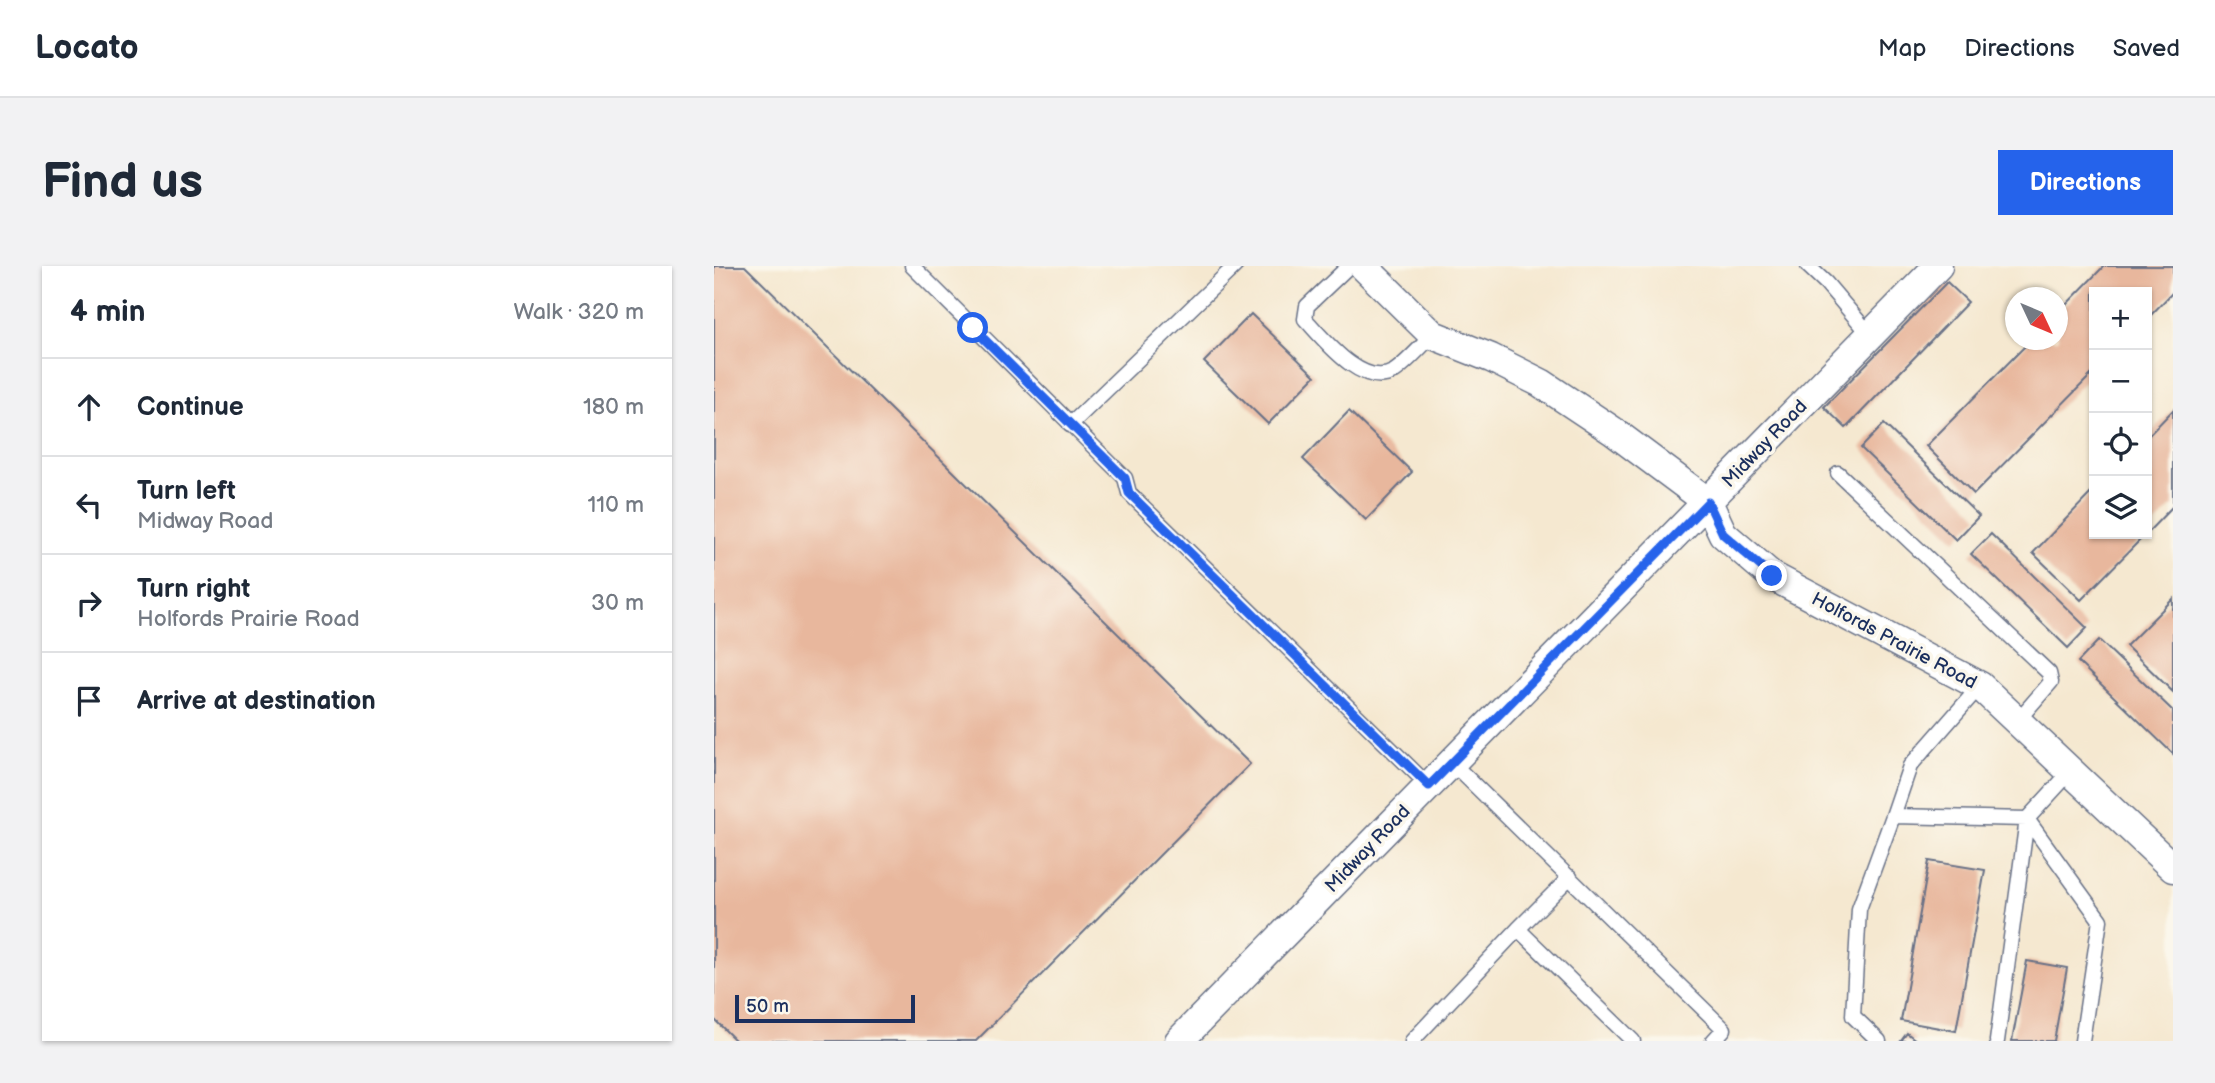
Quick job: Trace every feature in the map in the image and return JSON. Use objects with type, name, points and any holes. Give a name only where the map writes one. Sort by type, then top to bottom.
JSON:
[{"type":"street","points":[[1363,266],[1433,335],[1490,358],[1541,383],[1614,431],[1708,502]]},
{"type":"street","name":"Midway Road","points":[[1179,1041],[1938,266]]},
{"type":"street","name":"Holfords Prairie Road","points":[[1708,502],[1723,534],[1772,576],[1979,685],[2173,869]]},
{"type":"lane","points":[[912,266],[1125,478],[1129,493],[1429,786]]},
{"type":"lane","points":[[1070,425],[1235,266]]},
{"type":"lane","points":[[1349,266],[1307,306],[1305,319],[1346,362],[1374,375],[1392,373],[1433,335]]},
{"type":"lane","points":[[1808,266],[1871,336]]},
{"type":"lane","points":[[1838,473],[2049,673],[2051,682],[2018,720]]},
{"type":"lane","points":[[1879,1041],[1853,1016],[1859,909],[1910,766],[1979,685]]},
{"type":"lane","points":[[1452,763],[1724,1029],[1713,1041]]},
{"type":"lane","points":[[1997,1041],[2027,820],[2071,771]]},
{"type":"lane","points":[[1893,816],[2027,820]]},
{"type":"lane","points":[[2027,820],[2101,920],[2082,1041]]},
{"type":"lane","points":[[1412,1041],[1570,877]]},
{"type":"lane","points":[[1518,929],[1633,1041]]},
{"type":"building","points":[[714,266],[745,266],[1250,764],[976,1041],[736,1041],[714,1019]]},
{"type":"building","points":[[2104,266],[2173,266],[2173,292],[2152,314],[2152,287],[2089,287],[2089,377],[1974,494],[1926,446],[2021,350],[2068,350],[2068,303]]},
{"type":"building","points":[[1947,282],[1968,302],[1846,428],[1824,407]]},
{"type":"building","points":[[1251,314],[1315,376],[1268,424],[1204,362]]},
{"type":"building","points":[[2173,410],[2173,506],[2152,528],[2152,476],[2152,432]]},
{"type":"building","points":[[1349,411],[1412,472],[1366,520],[1303,459]]},
{"type":"building","points":[[1884,424],[1979,516],[1956,540],[1861,448]]},
{"type":"building","points":[[2089,495],[2089,539],[2141,539],[2081,600],[2033,553]]},
{"type":"building","points":[[1991,534],[2087,628],[2068,648],[1971,554]]},
{"type":"building","points":[[2173,599],[2173,692],[2126,646]]},
{"type":"building","points":[[2099,640],[2173,711],[2173,754],[2078,662]]},
{"type":"building","points":[[1929,861],[1985,870],[1956,1031],[1901,1021]]},
{"type":"building","points":[[2027,961],[2067,968],[2054,1041],[2012,1041]]},
{"type":"building","points":[[1907,1033],[1917,1041],[1901,1041]]},
{"type":"route","points":[[973,328],[1125,478],[1129,493],[1429,786],[1708,502],[1723,534],[1772,576]]}]
